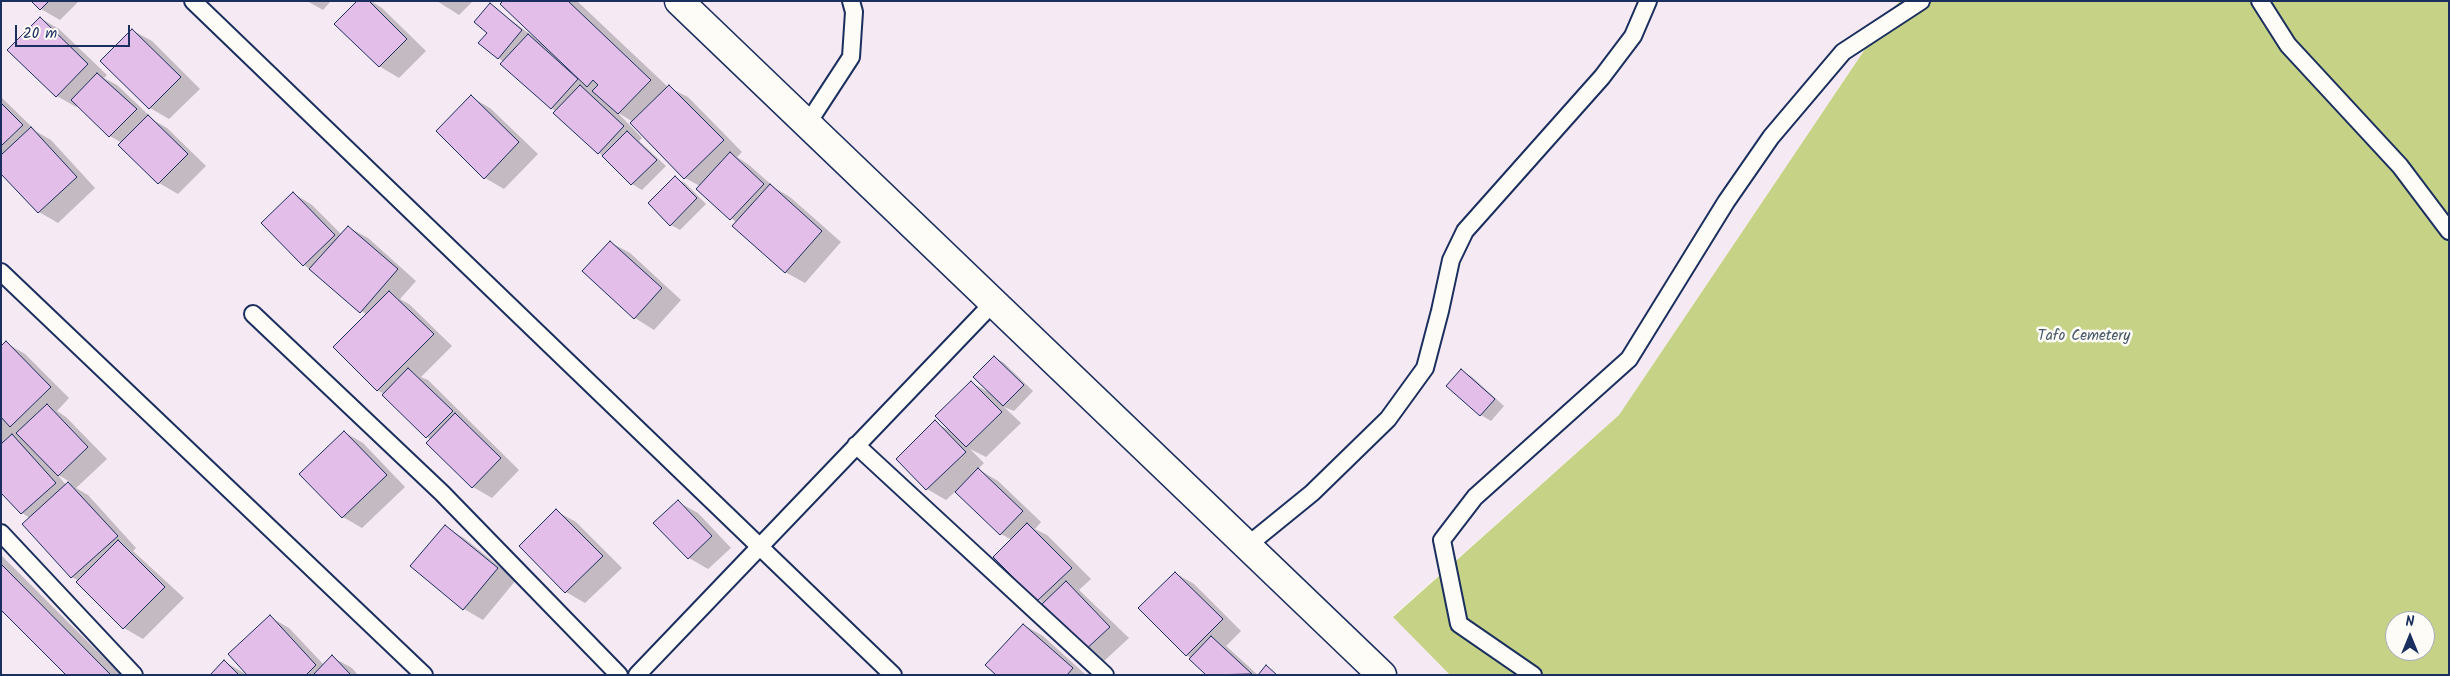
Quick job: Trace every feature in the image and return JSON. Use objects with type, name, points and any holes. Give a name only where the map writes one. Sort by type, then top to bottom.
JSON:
[{"type":"street","points":[[679,1],[1382,675]]},
{"type":"lane","points":[[193,1],[893,675]]},
{"type":"lane","points":[[808,123],[851,57],[854,12],[850,1]]},
{"type":"lane","points":[[1248,545],[1312,493],[1388,418],[1425,368],[1440,311],[1450,260],[1465,231],[1602,77],[1633,36],[1648,1]]},
{"type":"lane","points":[[1533,675],[1459,624],[1442,540],[1475,497],[1629,359],[1726,202],[1771,137],[1843,52],[1921,1]]},
{"type":"lane","points":[[2260,1],[2288,45],[2400,166],[2449,231]]},
{"type":"lane","points":[[1,272],[424,675]]},
{"type":"lane","points":[[637,675],[759,544],[994,302]]},
{"type":"lane","points":[[253,314],[442,493],[619,675]]},
{"type":"lane","points":[[856,445],[1105,675]]},
{"type":"lane","points":[[1,533],[134,675]]},
{"type":"shaded area","points":[[1,1],[1900,1],[1892,9],[1619,415],[1393,616],[1450,675],[1,675]]},
{"type":"green space","name":"Tafo Cemetery","points":[[1900,1],[2449,1],[2449,675],[1450,675],[1393,617],[1619,415],[1892,9]]},
{"type":"building","points":[[31,1],[49,1],[40,10]]},
{"type":"building","points":[[357,1],[369,1],[407,39],[379,67],[334,24]]},
{"type":"building","points":[[503,1],[568,1],[651,80],[618,114],[592,91],[598,85],[593,80],[587,87],[500,4]]},
{"type":"building","points":[[490,3],[522,30],[498,59],[478,43],[487,33],[474,22]]},
{"type":"building","points":[[40,17],[88,64],[56,97],[7,50]]},
{"type":"building","points":[[132,29],[181,77],[149,109],[100,61]]},
{"type":"building","points":[[528,34],[578,79],[551,109],[500,64]]},
{"type":"building","points":[[97,73],[137,109],[109,137],[71,100]]},
{"type":"building","points":[[580,85],[624,126],[598,154],[553,113]]},
{"type":"building","points":[[669,85],[724,140],[684,179],[630,123]]},
{"type":"building","points":[[471,95],[519,142],[484,179],[436,131]]},
{"type":"building","points":[[1,103],[23,125],[1,146]]},
{"type":"building","points":[[148,115],[188,154],[158,184],[118,145]]},
{"type":"building","points":[[31,127],[77,177],[38,213],[1,174],[1,155]]},
{"type":"building","points":[[627,131],[657,160],[631,185],[602,156]]},
{"type":"building","points":[[730,152],[764,184],[730,220],[696,189]]},
{"type":"building","points":[[675,176],[697,198],[670,226],[648,203]]},
{"type":"building","points":[[770,184],[822,231],[785,273],[732,226]]},
{"type":"building","points":[[293,192],[335,235],[303,266],[261,223]]},
{"type":"building","points":[[348,226],[398,269],[360,313],[309,269]]},
{"type":"building","points":[[610,241],[662,288],[634,319],[582,271]]},
{"type":"building","points":[[389,291],[434,334],[377,391],[333,347]]},
{"type":"building","points":[[6,341],[51,387],[10,427],[1,417],[1,346]]},
{"type":"building","points":[[994,356],[1024,385],[1003,406],[973,377]]},
{"type":"building","points":[[408,368],[453,411],[426,438],[382,395]]},
{"type":"building","points":[[1461,369],[1495,399],[1480,416],[1446,386]]},
{"type":"building","points":[[971,381],[1002,412],[966,447],[935,416]]},
{"type":"building","points":[[47,404],[88,447],[58,476],[16,433]]},
{"type":"building","points":[[455,413],[501,458],[472,488],[426,443]]},
{"type":"building","points":[[935,420],[966,452],[926,490],[896,459]]},
{"type":"building","points":[[344,431],[387,475],[342,518],[299,474]]},
{"type":"building","points":[[12,434],[56,483],[21,514],[1,493],[1,444]]},
{"type":"building","points":[[978,468],[1023,511],[1000,535],[955,492]]},
{"type":"building","points":[[68,482],[118,536],[71,578],[22,524]]},
{"type":"building","points":[[678,500],[712,536],[688,559],[653,523]]},
{"type":"building","points":[[556,509],[603,556],[565,593],[519,546]]},
{"type":"building","points":[[1027,523],[1072,568],[1037,601],[993,557]]},
{"type":"building","points":[[445,525],[498,568],[463,610],[410,566]]},
{"type":"building","points":[[118,540],[165,587],[123,629],[76,582]]},
{"type":"building","points":[[1,564],[111,675],[66,675],[1,610]]},
{"type":"building","points":[[1175,572],[1223,619],[1186,656],[1138,608]]},
{"type":"building","points":[[1066,581],[1110,627],[1084,651],[1041,605]]},
{"type":"building","points":[[270,615],[316,665],[306,675],[247,675],[228,654]]},
{"type":"building","points":[[1023,624],[1073,668],[1067,675],[996,675],[985,665]]},
{"type":"building","points":[[1211,636],[1252,674],[1206,675],[1189,659]]},
{"type":"building","points":[[332,655],[351,675],[313,675]]},
{"type":"building","points":[[224,660],[239,675],[210,675]]},
{"type":"building","points":[[1266,665],[1277,675],[1258,675]]}]
